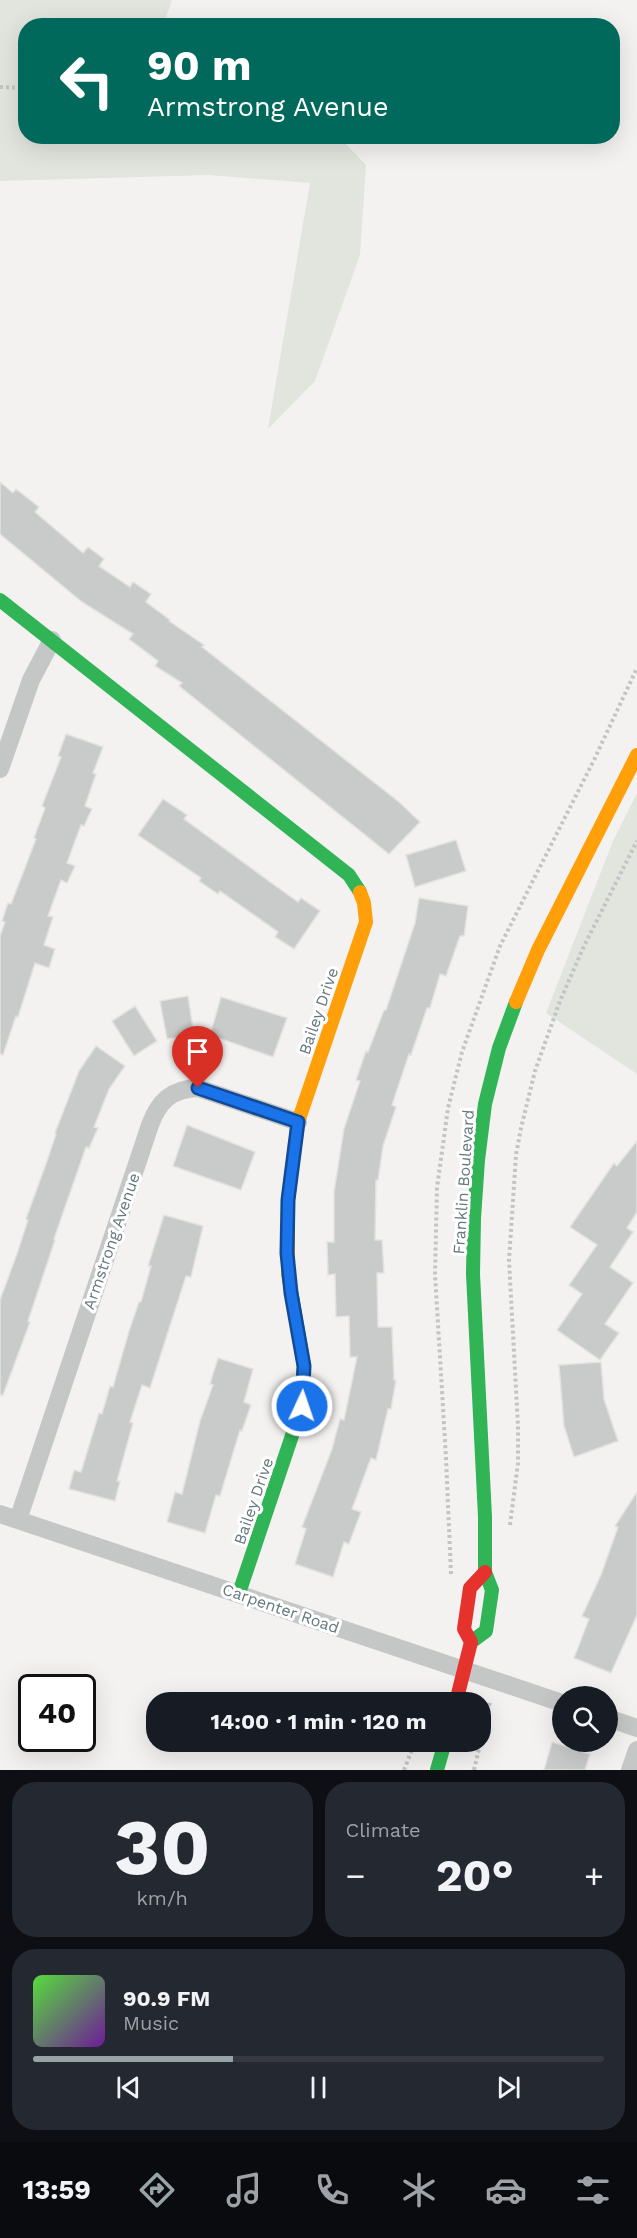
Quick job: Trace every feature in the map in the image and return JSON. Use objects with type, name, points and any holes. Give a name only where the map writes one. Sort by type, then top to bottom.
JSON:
[{"type":"street","name":"Bailey Drive","points":[[0,600],[349,875],[361,889],[366,904],[366,922],[298,1122],[288,1200],[287,1253],[291,1293],[304,1366],[302,1406],[239,1593]]},
{"type":"street","points":[[0,769],[31,680],[52,640]]},
{"type":"street","name":"Franklin Boulevard","points":[[458,1692],[471,1641],[486,1631],[492,1590],[485,1572],[485,1517],[473,1252],[478,1160],[485,1104],[499,1048],[538,950],[637,755]]},
{"type":"street","name":"Armstrong Avenue","points":[[18,1520],[158,1106],[177,1092],[187,1088],[198,1088],[298,1122]]},
{"type":"street","name":"Carpenter Road","points":[[0,1514],[552,1700]]},
{"type":"street","name":"Franklin Boulevard","points":[[471,1641],[464,1629],[470,1588],[485,1572]]},
{"type":"street","points":[[618,1721],[637,1728]]},
{"type":"street","points":[[630,1770],[637,1750]]},
{"type":"street","points":[[437,1770],[442,1752]]},
{"type":"path","points":[[0,87],[18,88]]},
{"type":"path","points":[[559,830],[637,668]]},
{"type":"path","points":[[509,1534],[516,1482],[518,1435],[509,1260],[520,1128],[535,1071],[560,1001],[584,946],[637,840]]},
{"type":"path","points":[[404,1770],[411,1752]]},
{"type":"path","points":[[474,1770],[478,1752]]},
{"type":"shaded area","points":[[0,0],[172,0],[166,18],[18,18],[18,144],[346,144],[366,165],[360,255],[315,381],[268,429],[310,183],[208,175],[0,181]]},
{"type":"shaded area","points":[[637,793],[637,1074],[546,1013],[613,841]]},
{"type":"building","points":[[0,482],[13,493],[16,489],[39,507],[35,512],[83,553],[88,547],[104,559],[99,566],[130,587],[133,582],[151,594],[146,602],[204,645],[202,647],[399,802],[420,822],[389,854],[179,686],[182,683],[155,666],[158,661],[129,639],[133,634],[82,602],[0,534]]},
{"type":"building","points":[[66,734],[103,747],[93,773],[96,774],[85,806],[92,809],[84,826],[81,825],[67,863],[75,866],[67,883],[61,880],[48,916],[53,917],[44,945],[55,949],[49,968],[35,963],[3,1055],[0,1054],[0,936],[5,922],[2,921],[8,903],[11,904],[36,839],[34,838],[45,808],[42,806],[61,757],[58,756]]},
{"type":"building","points":[[163,799],[187,815],[184,819],[298,902],[301,898],[320,911],[294,949],[275,937],[278,932],[220,891],[218,894],[199,881],[201,878],[138,835]]},
{"type":"building","points":[[456,840],[466,871],[415,887],[406,855]]},
{"type":"building","points":[[419,898],[468,906],[464,936],[460,936],[446,976],[440,974],[430,1008],[427,1008],[411,1055],[409,1054],[392,1105],[396,1107],[383,1146],[378,1180],[376,1180],[375,1240],[382,1240],[384,1273],[377,1273],[378,1327],[392,1327],[394,1380],[396,1380],[391,1409],[388,1409],[376,1460],[371,1458],[352,1509],[361,1512],[349,1544],[344,1542],[333,1577],[295,1564],[306,1529],[302,1527],[332,1449],[340,1419],[344,1420],[357,1357],[350,1357],[349,1316],[336,1317],[335,1274],[328,1275],[327,1242],[334,1242],[334,1192],[344,1129],[360,1081],[356,1080],[366,1051],[368,1052],[384,1010],[386,1010],[415,923]]},
{"type":"building","points":[[188,996],[194,1035],[167,1039],[160,1001]]},
{"type":"building","points":[[221,997],[287,1018],[273,1057],[210,1035]]},
{"type":"building","points":[[135,1006],[157,1041],[134,1056],[112,1021]]},
{"type":"building","points":[[96,1046],[125,1066],[109,1089],[94,1127],[98,1128],[89,1148],[86,1147],[54,1239],[28,1321],[30,1322],[3,1395],[0,1395],[0,1300],[55,1133],[79,1071]]},
{"type":"building","points":[[187,1125],[255,1152],[241,1190],[173,1166]]},
{"type":"building","points":[[637,1141],[637,1212],[627,1228],[633,1232],[610,1267],[633,1283],[605,1324],[619,1333],[600,1360],[557,1330],[582,1294],[569,1285],[597,1245],[570,1227],[614,1163],[617,1166]]},
{"type":"building","points":[[164,1215],[203,1226],[191,1277],[186,1276],[150,1388],[142,1385],[130,1422],[133,1423],[117,1481],[120,1481],[115,1501],[69,1489],[74,1470],[81,1472],[99,1413],[102,1414],[110,1386],[113,1387],[129,1331],[139,1302],[141,1302],[151,1266],[148,1266]]},
{"type":"building","points":[[218,1358],[253,1369],[244,1402],[251,1405],[242,1431],[240,1430],[220,1496],[216,1495],[205,1533],[167,1522],[175,1492],[182,1494],[200,1421],[213,1385],[210,1384]]},
{"type":"building","points":[[601,1362],[604,1399],[618,1441],[574,1457],[564,1426],[559,1365]]},
{"type":"building","points":[[637,1492],[637,1615],[611,1673],[574,1658],[589,1619],[582,1616],[601,1575],[618,1527],[615,1526]]},
{"type":"building","points":[[552,1742],[552,1752],[590,1754],[585,1770],[544,1770]]},
{"type":"traffic: fast","points":[[0,600],[349,875],[360,892]]},
{"type":"traffic: fast","points":[[471,1642],[486,1631],[492,1590],[485,1572],[485,1517],[473,1274],[478,1160],[485,1104],[499,1048],[516,1002]]},
{"type":"traffic: fast","points":[[239,1593],[302,1406],[304,1366],[288,1273]]},
{"type":"traffic: fast","points":[[437,1770],[442,1752]]},
{"type":"traffic: slow","points":[[516,1002],[538,950],[637,755]]},
{"type":"traffic: slow","points":[[288,1273],[288,1200],[298,1122],[366,922],[360,892]]},
{"type":"traffic: jam","points":[[458,1692],[471,1642],[464,1629],[470,1588],[485,1572]]},
{"type":"route","points":[[198,1088],[298,1122],[288,1200],[287,1253],[291,1293],[304,1366],[302,1406]]}]
